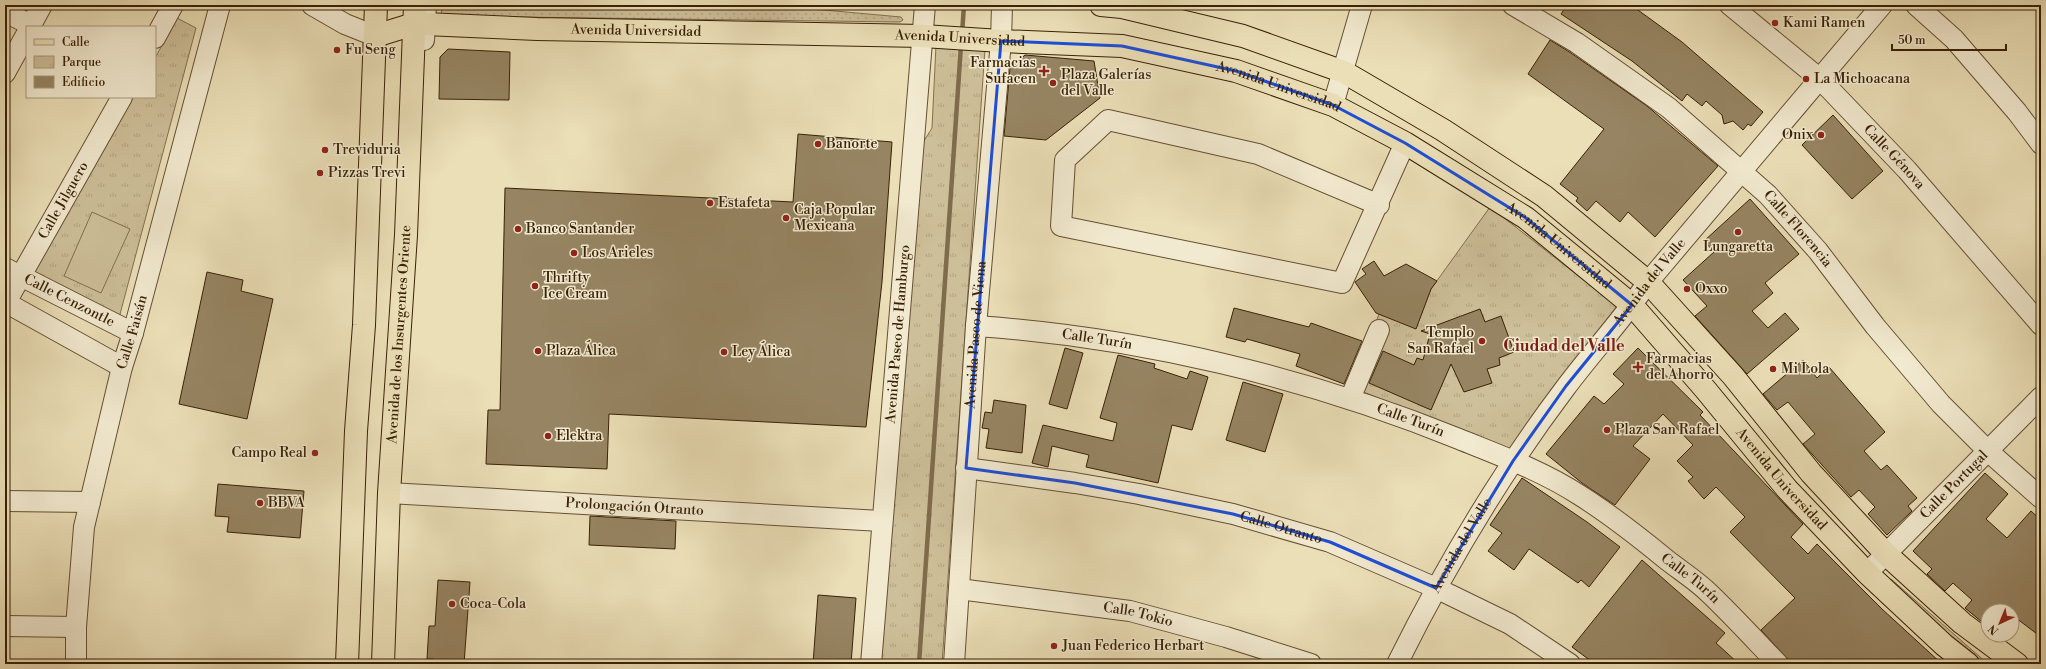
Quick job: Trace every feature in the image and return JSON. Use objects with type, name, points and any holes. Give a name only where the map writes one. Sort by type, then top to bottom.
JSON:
[{"type":"main road","points":[[347,664],[356,431],[364,325],[376,5]]},
{"type":"main road","name":"Avenida Universidad","points":[[1101,5],[1122,7],[1243,36],[1344,72],[1443,130],[1544,196],[1648,282],[1733,376],[1811,473],[1886,554],[1962,623],[2018,664]]},
{"type":"main road","name":"Avenida Universidad","points":[[375,36],[421,18],[537,29],[933,37],[990,41],[1122,46],[1236,71],[1333,105],[1405,143],[1526,218],[1632,305],[1705,389],[1787,489],[1867,572],[1944,645],[1968,664]]},
{"type":"main road","name":"Avenida de los Insurgentes Oriente","points":[[383,664],[389,493],[421,18]]},
{"type":"street","points":[[28,26],[42,5]]},
{"type":"street","points":[[156,36],[174,5]]},
{"type":"street","name":"Calle Faisán","points":[[76,664],[76,627],[84,527],[122,367],[133,333],[220,5]]},
{"type":"street","points":[[312,5],[345,24],[375,36]]},
{"type":"street","name":"Avenida Paseo de Hamburgo","points":[[870,664],[881,521],[933,37],[925,5]]},
{"type":"street","name":"Avenida Paseo de Viena","points":[[954,664],[976,326],[990,41],[1002,5]]},
{"type":"street","points":[[1333,105],[1344,72],[1362,5]]},
{"type":"street","name":"Calle Florencia","points":[[1513,5],[1577,43],[1669,108],[1768,195],[1814,246],[1875,326],[1936,398],[1989,452],[2041,498]]},
{"type":"street","name":"Calle Génova","points":[[1730,5],[1820,80],[1907,170],[2041,325]]},
{"type":"street","name":"Avenida del Valle","points":[[1398,664],[1436,588],[1513,461],[1566,386],[1632,305],[1648,282],[1882,5]]},
{"type":"street","points":[[1916,5],[1954,39],[2017,112],[2041,144]]},
{"type":"street","points":[[5,73],[22,35],[9,14]]},
{"type":"street","name":"Avenida de los Insurgentes Oriente","points":[[415,252],[421,18]]},
{"type":"street","name":"Calle Jilguero","points":[[5,303],[13,272],[121,98]]},
{"type":"street","points":[[1379,205],[1258,154],[1108,120],[1065,160],[1061,226],[1342,283],[1379,205],[1405,143]]},
{"type":"street","name":"Calle Cenzontle","points":[[13,272],[133,333]]},
{"type":"street","points":[[5,303],[122,367]]},
{"type":"street","name":"Calle Turín","points":[[976,326],[1064,334],[1135,346],[1255,372],[1350,399],[1435,429],[1513,461],[1536,471],[1580,495],[1637,536],[1708,592],[1778,664]]},
{"type":"street","points":[[1350,399],[1379,330]]},
{"type":"street","name":"Calle Portugal","points":[[1867,572],[1989,452],[2041,397]]},
{"type":"street","name":"Calle Otranto","points":[[966,468],[1082,484],[1139,494],[1233,514],[1330,542],[1436,588],[1510,624],[1570,664]]},
{"type":"street","name":"Prolongación Otranto","points":[[389,493],[881,521]]},
{"type":"street","points":[[5,501],[90,502]]},
{"type":"street","name":"Calle Tokio","points":[[959,589],[1130,611],[1226,637],[1311,664]]},
{"type":"street","points":[[5,626],[76,627]]},
{"type":"highlighted area","points":[[1001,41],[1122,46],[1236,71],[1333,105],[1405,143],[1526,218],[1632,305],[1566,386],[1513,461],[1436,588],[1330,542],[1233,514],[1075,483],[966,468]]},
{"type":"green space","points":[[442,5],[769,5],[901,17],[903,20],[900,22],[441,16]]},
{"type":"green space","points":[[177,18],[196,28],[119,318],[33,273],[132,98],[156,98],[156,56]]},
{"type":"green space","points":[[936,45],[985,49],[942,664],[879,664],[917,152],[932,128]]},
{"type":"green space","points":[[1490,207],[1617,306],[1507,453],[1352,387],[1379,314],[1416,328],[1431,289]]},
{"type":"green space","points":[[92,212],[130,229],[101,293],[64,276]]},
{"type":"green space","points":[[1891,579],[1988,664],[1983,664],[1976,659],[1889,583]]},
{"type":"building","points":[[1567,5],[1631,5],[1682,42],[1763,112],[1751,126],[1748,124],[1743,130],[1733,121],[1724,124],[1722,115],[1706,101],[1702,106],[1687,94],[1682,101],[1632,61],[1561,14]]},
{"type":"building","points":[[1550,40],[1647,106],[1718,166],[1655,237],[1628,212],[1620,222],[1596,201],[1587,211],[1576,201],[1578,198],[1560,184],[1604,129],[1528,74]]},
{"type":"building","points":[[448,49],[510,52],[509,100],[439,99],[440,57]]},
{"type":"building","name":"Plaza Galerías del Valle","points":[[1025,55],[1094,61],[1100,98],[1046,140],[1004,136],[1010,68]]},
{"type":"building","points":[[1833,115],[1883,171],[1852,199],[1802,145]]},
{"type":"building","points":[[798,134],[892,142],[882,282],[866,427],[609,414],[607,469],[486,464],[488,410],[500,410],[505,188],[793,202]]},
{"type":"building","points":[[1750,199],[1799,254],[1765,283],[1773,293],[1752,311],[1768,328],[1785,313],[1799,329],[1747,374],[1695,316],[1707,306],[1683,280],[1714,252],[1704,241]]},
{"type":"building","points":[[1374,261],[1384,276],[1406,264],[1437,281],[1431,289],[1416,329],[1376,313],[1355,282],[1366,274],[1362,269]]},
{"type":"building","points":[[207,272],[243,280],[241,291],[273,299],[247,419],[179,404]]},
{"type":"building","points":[[1234,308],[1309,327],[1311,323],[1362,341],[1344,384],[1296,366],[1300,354],[1247,339],[1245,342],[1226,337]]},
{"type":"building","points":[[1480,309],[1485,322],[1501,316],[1514,352],[1499,358],[1500,365],[1487,369],[1492,383],[1464,392],[1451,364],[1431,410],[1369,383],[1383,351],[1414,365],[1417,358],[1423,360],[1430,334],[1421,331]]},
{"type":"building","points":[[1065,348],[1083,353],[1067,409],[1049,404]]},
{"type":"building","points":[[1638,348],[1703,412],[1700,415],[1803,524],[1791,537],[1808,554],[1817,544],[1882,609],[1942,664],[1792,664],[1761,630],[1795,598],[1730,532],[1745,517],[1716,487],[1704,499],[1688,481],[1693,477],[1677,461],[1693,445],[1663,414],[1633,446],[1650,459],[1615,505],[1582,483],[1546,454],[1594,396],[1604,404],[1624,384],[1613,374]]},
{"type":"building","points":[[1118,355],[1155,364],[1154,368],[1187,379],[1190,371],[1208,377],[1192,430],[1172,425],[1158,483],[1086,467],[1089,455],[1052,446],[1048,467],[1032,463],[1043,425],[1113,441],[1117,423],[1100,418]]},
{"type":"building","points":[[1803,360],[1817,378],[1829,367],[1885,432],[1864,451],[1881,470],[1887,465],[1917,498],[1908,506],[1912,511],[1887,535],[1868,514],[1875,507],[1859,490],[1851,497],[1803,444],[1815,434],[1788,402],[1777,410],[1763,394]]},
{"type":"building","points":[[1243,382],[1283,394],[1265,452],[1226,440]]},
{"type":"building","points":[[994,400],[1026,405],[1022,453],[986,448],[989,429],[982,428],[985,412],[992,413]]},
{"type":"building","points":[[1985,473],[2008,494],[1986,519],[2007,538],[2031,511],[2041,520],[2041,637],[2020,621],[2020,603],[1980,603],[1980,620],[1965,608],[1972,600],[1953,583],[1945,591],[1927,574],[1932,569],[1913,551]]},
{"type":"building","points":[[1522,478],[1587,522],[1620,547],[1589,587],[1581,580],[1578,583],[1529,549],[1514,570],[1488,551],[1502,533],[1490,525]]},
{"type":"building","name":"BBVA","points":[[218,484],[304,491],[300,538],[227,532],[229,517],[215,516]]},
{"type":"building","points":[[590,516],[676,521],[675,549],[589,545]]},
{"type":"building","points":[[1642,560],[1725,633],[1716,643],[1739,664],[1595,664],[1572,647]]},
{"type":"building","name":"Coca-Cola","points":[[438,580],[470,582],[464,664],[432,664],[433,659],[427,659],[429,626],[435,626]]},
{"type":"building","points":[[818,595],[856,598],[851,664],[813,664]]},
{"type":"waterway","points":[[962,34],[964,5]]},
{"type":"waterway","points":[[919,664],[961,45]]},
{"type":"place","name":"Kami Ramen","points":[[1775,23]]},
{"type":"place","name":"Fu Seng","points":[[337,50]]},
{"type":"place","name":"Farmacias Sufacen","points":[[1044,71]]},
{"type":"place","name":"La Michoacana","points":[[1806,79]]},
{"type":"place","name":"Plaza Galerías del Valle","points":[[1053,83]]},
{"type":"place","name":"Onix","points":[[1821,135]]},
{"type":"place","name":"Banorte","points":[[818,144]]},
{"type":"place","name":"Treviduria","points":[[325,150]]},
{"type":"place","name":"Pizzas Trevi","points":[[320,173]]},
{"type":"place","name":"Estafeta","points":[[710,203]]},
{"type":"place","name":"Caja Popular Mexicana","points":[[786,218]]},
{"type":"place","name":"Banco Santander","points":[[518,229]]},
{"type":"place","name":"Lungaretta","points":[[1738,232]]},
{"type":"place","name":"Los Arieles","points":[[574,253]]},
{"type":"place","name":"Thrifty Ice Cream","points":[[535,286]]},
{"type":"place","name":"Oxxo","points":[[1687,289]]},
{"type":"place","name":"Templo San Rafael","points":[[1482,341]]},
{"type":"place","name":"Plaza Álica","points":[[538,351]]},
{"type":"place","name":"Ley Álica","points":[[724,352]]},
{"type":"place","name":"Farmacias del Ahorro","points":[[1638,367]]},
{"type":"place","name":"Mi Lola","points":[[1773,369]]},
{"type":"place","name":"Plaza San Rafael","points":[[1607,430]]},
{"type":"place","name":"Elektra","points":[[548,436]]},
{"type":"place","name":"Campo Real","points":[[315,453]]},
{"type":"place","name":"BBVA","points":[[260,503]]},
{"type":"place","name":"Coca-Cola","points":[[452,604]]},
{"type":"place","name":"Juan Federico Herbart","points":[[1054,646]]},
{"type":"district","name":"Ciudad del Valle","points":[[1564,346]]}]
